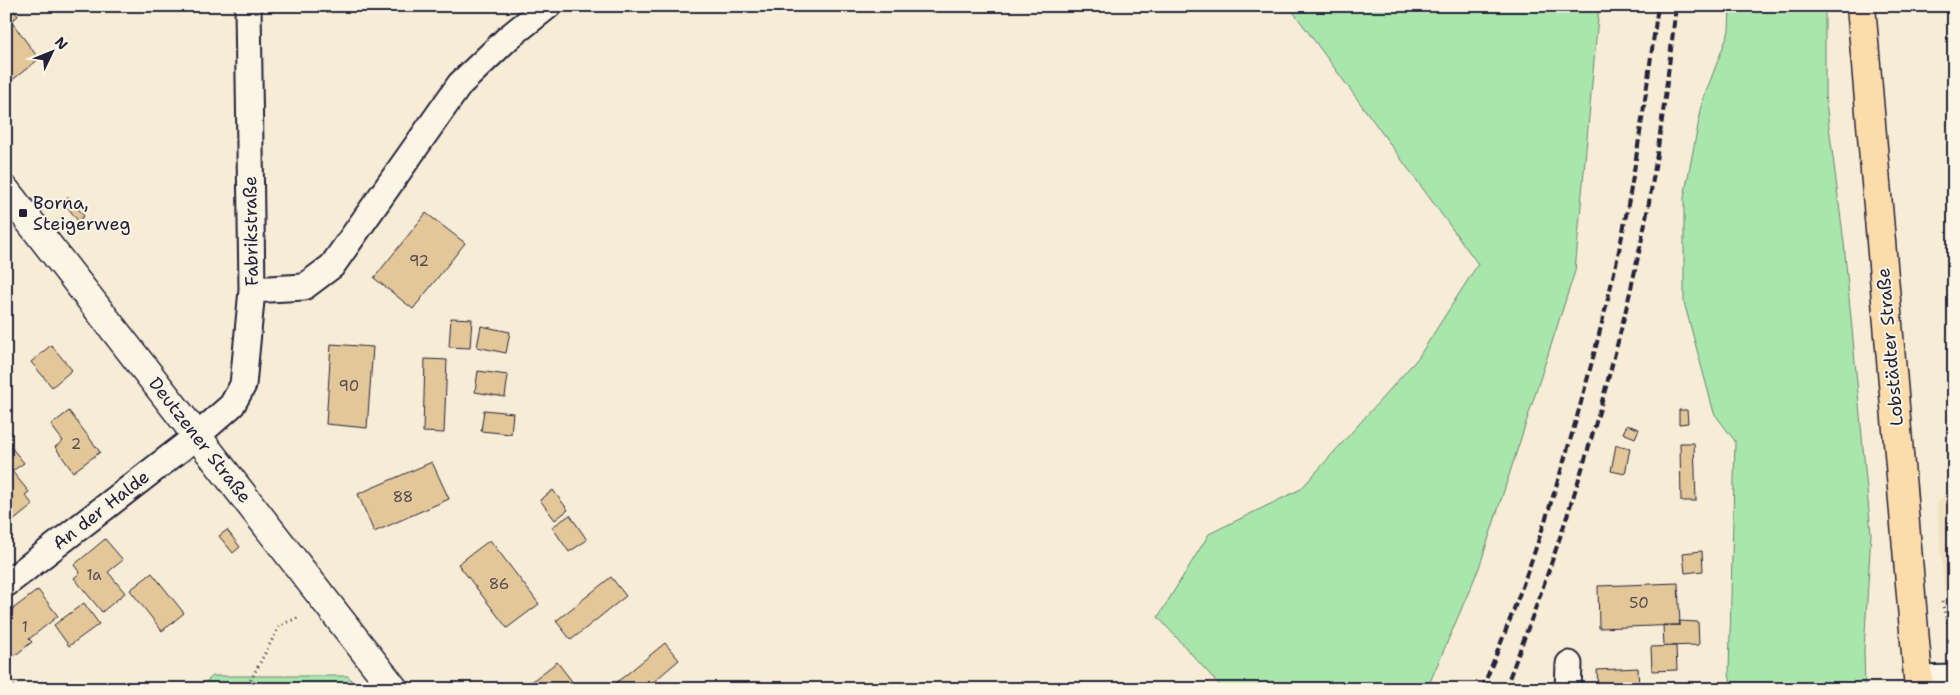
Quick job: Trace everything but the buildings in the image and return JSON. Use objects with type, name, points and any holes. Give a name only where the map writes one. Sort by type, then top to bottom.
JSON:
[{"type":"main road","name":"Lobstädter Straße","points":[[1861,6],[1918,684]]},
{"type":"main road","name":"Deutzener Straße","points":[[6,192],[394,689]]},
{"type":"street","name":"Fabrikstraße","points":[[197,436],[232,405],[243,385],[252,290],[248,6]]},
{"type":"street","points":[[252,290],[304,286],[332,266],[460,84],[509,37],[548,6]]},
{"type":"street","name":"An der Halde","points":[[6,584],[197,436]]},
{"type":"street","points":[[1568,689],[1569,664]]},
{"type":"street","points":[[1918,684],[1954,678]]},
{"type":"path","points":[[246,689],[280,625],[300,617]]},
{"type":"shaded area","points":[[1954,487],[1954,617],[1944,591],[1937,503]]},
{"type":"green space","points":[[1289,6],[1599,6],[1575,271],[1479,568],[1427,689],[1223,689],[1158,617],[1209,534],[1301,489],[1418,358],[1478,264]]},
{"type":"green space","points":[[1730,6],[1825,6],[1825,95],[1844,243],[1871,533],[1864,650],[1865,689],[1732,689],[1729,674],[1735,441],[1714,413],[1684,302],[1684,197],[1703,100],[1729,31]]},
{"type":"green space","points":[[213,676],[348,676],[358,689],[197,689]]},
{"type":"railway","points":[[1482,689],[1523,585],[1541,532],[1574,426],[1603,318],[1629,200],[1658,6]]},
{"type":"railway","points":[[1505,689],[1565,522],[1600,410],[1615,353],[1642,238],[1653,180],[1676,6]]},
{"type":"place","name":"Borna, Steigerweg","points":[[23,213]]}]
